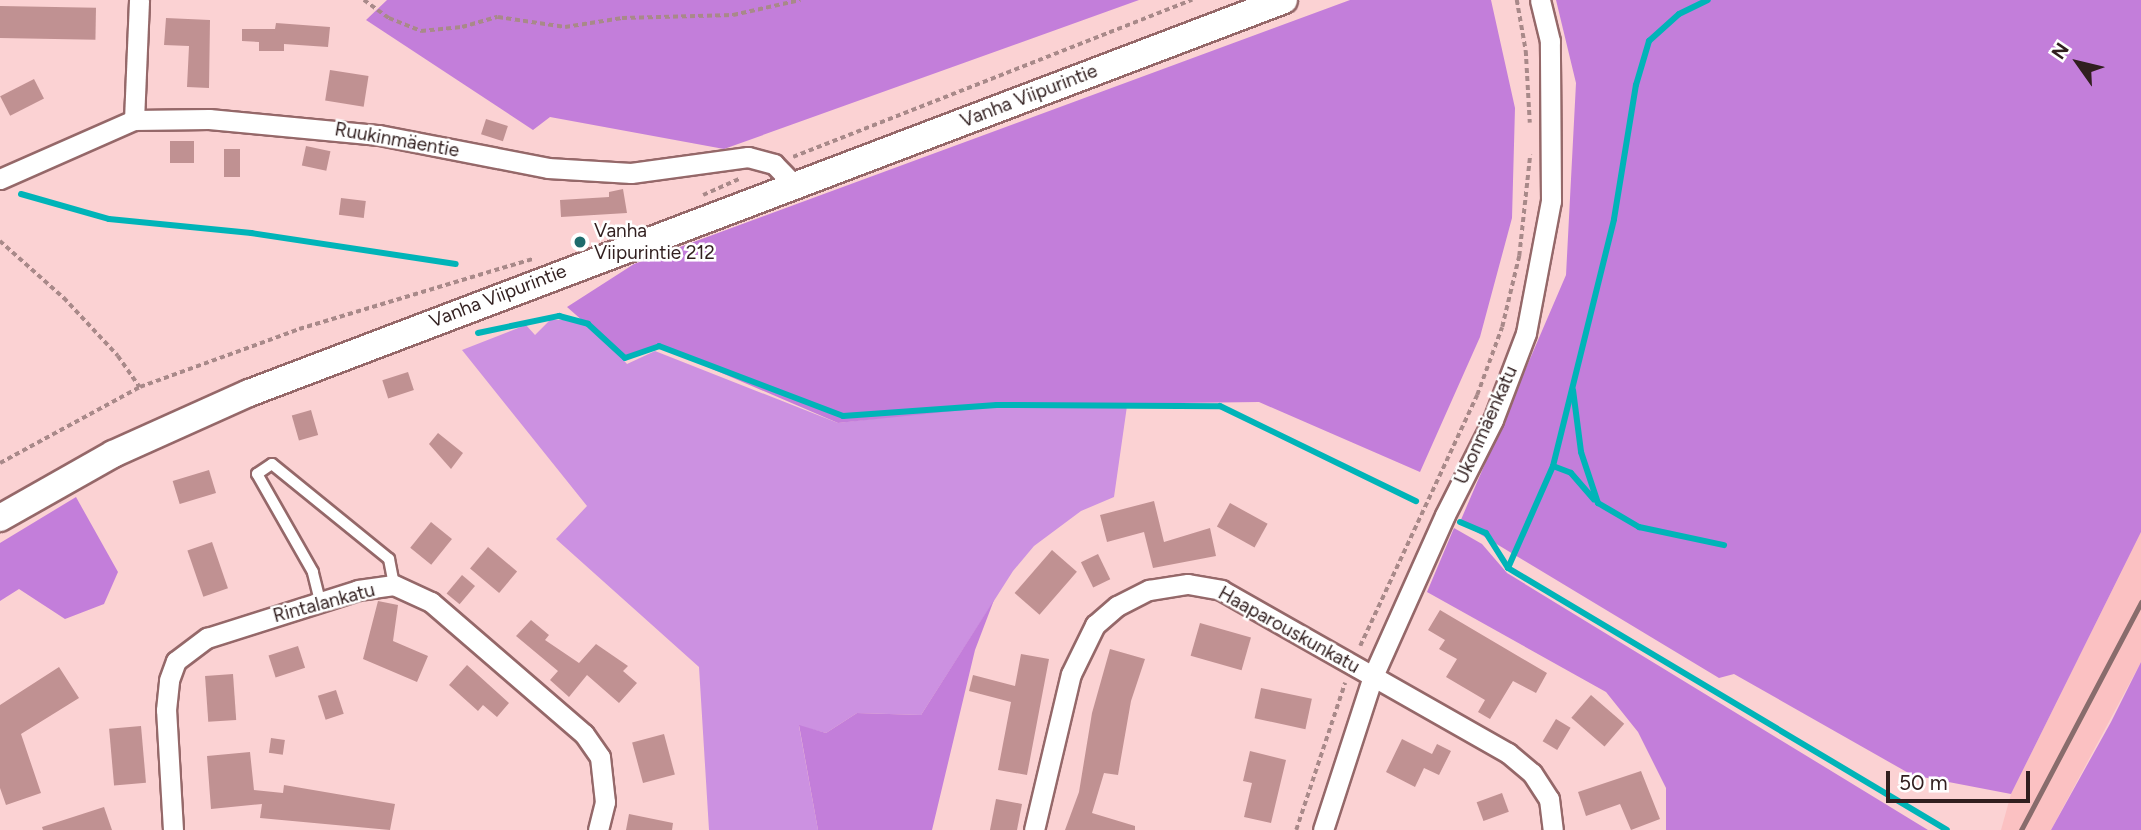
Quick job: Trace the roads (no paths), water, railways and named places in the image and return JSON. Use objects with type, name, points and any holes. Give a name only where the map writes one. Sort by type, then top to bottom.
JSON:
[{"type":"street","points":[[134,120],[139,0]]},
{"type":"street","name":"Vanha Viipurintie","points":[[0,518],[113,454],[249,393],[1284,0]]},
{"type":"street","name":"Ukonmäenkatu","points":[[1323,830],[1373,676],[1445,514],[1493,420],[1525,333],[1551,201],[1550,41],[1540,0]]},
{"type":"street","name":"Ruukinmäentie","points":[[0,179],[134,120],[299,124],[379,135],[548,168],[631,173],[748,157],[774,164],[794,185]]},
{"type":"street","name":"Haaparouskunkatu","points":[[1034,830],[1071,674],[1095,625],[1117,606],[1162,588],[1188,584],[1222,590],[1508,753],[1532,773],[1549,799],[1553,830]]},
{"type":"street","name":"Rintalankatu","points":[[173,830],[175,798],[166,710],[169,680],[176,661],[206,638],[358,590],[394,586],[431,602],[584,734],[600,757],[605,802],[598,830]]},
{"type":"lane","points":[[320,601],[313,572],[257,474],[272,464],[389,559],[394,586]]},
{"type":"waterway","points":[[1508,568],[1553,466],[1614,219],[1636,85],[1649,41],[1679,14],[1708,0]]},
{"type":"waterway","points":[[21,194],[109,219],[251,233],[456,264]]},
{"type":"waterway","points":[[478,333],[559,316],[588,324],[625,358],[659,346],[843,416],[997,405],[1220,406],[1416,501]]},
{"type":"waterway","points":[[1573,390],[1581,452],[1598,503],[1639,527],[1724,545]]},
{"type":"waterway","points":[[1553,466],[1571,473],[1594,499]]},
{"type":"waterway","points":[[1460,522],[1486,533],[1508,568],[1947,830]]},
{"type":"railway","points":[[2021,830],[2141,602]]},
{"type":"place","name":"Vanha Viipurintie 212","points":[[580,242]]}]
